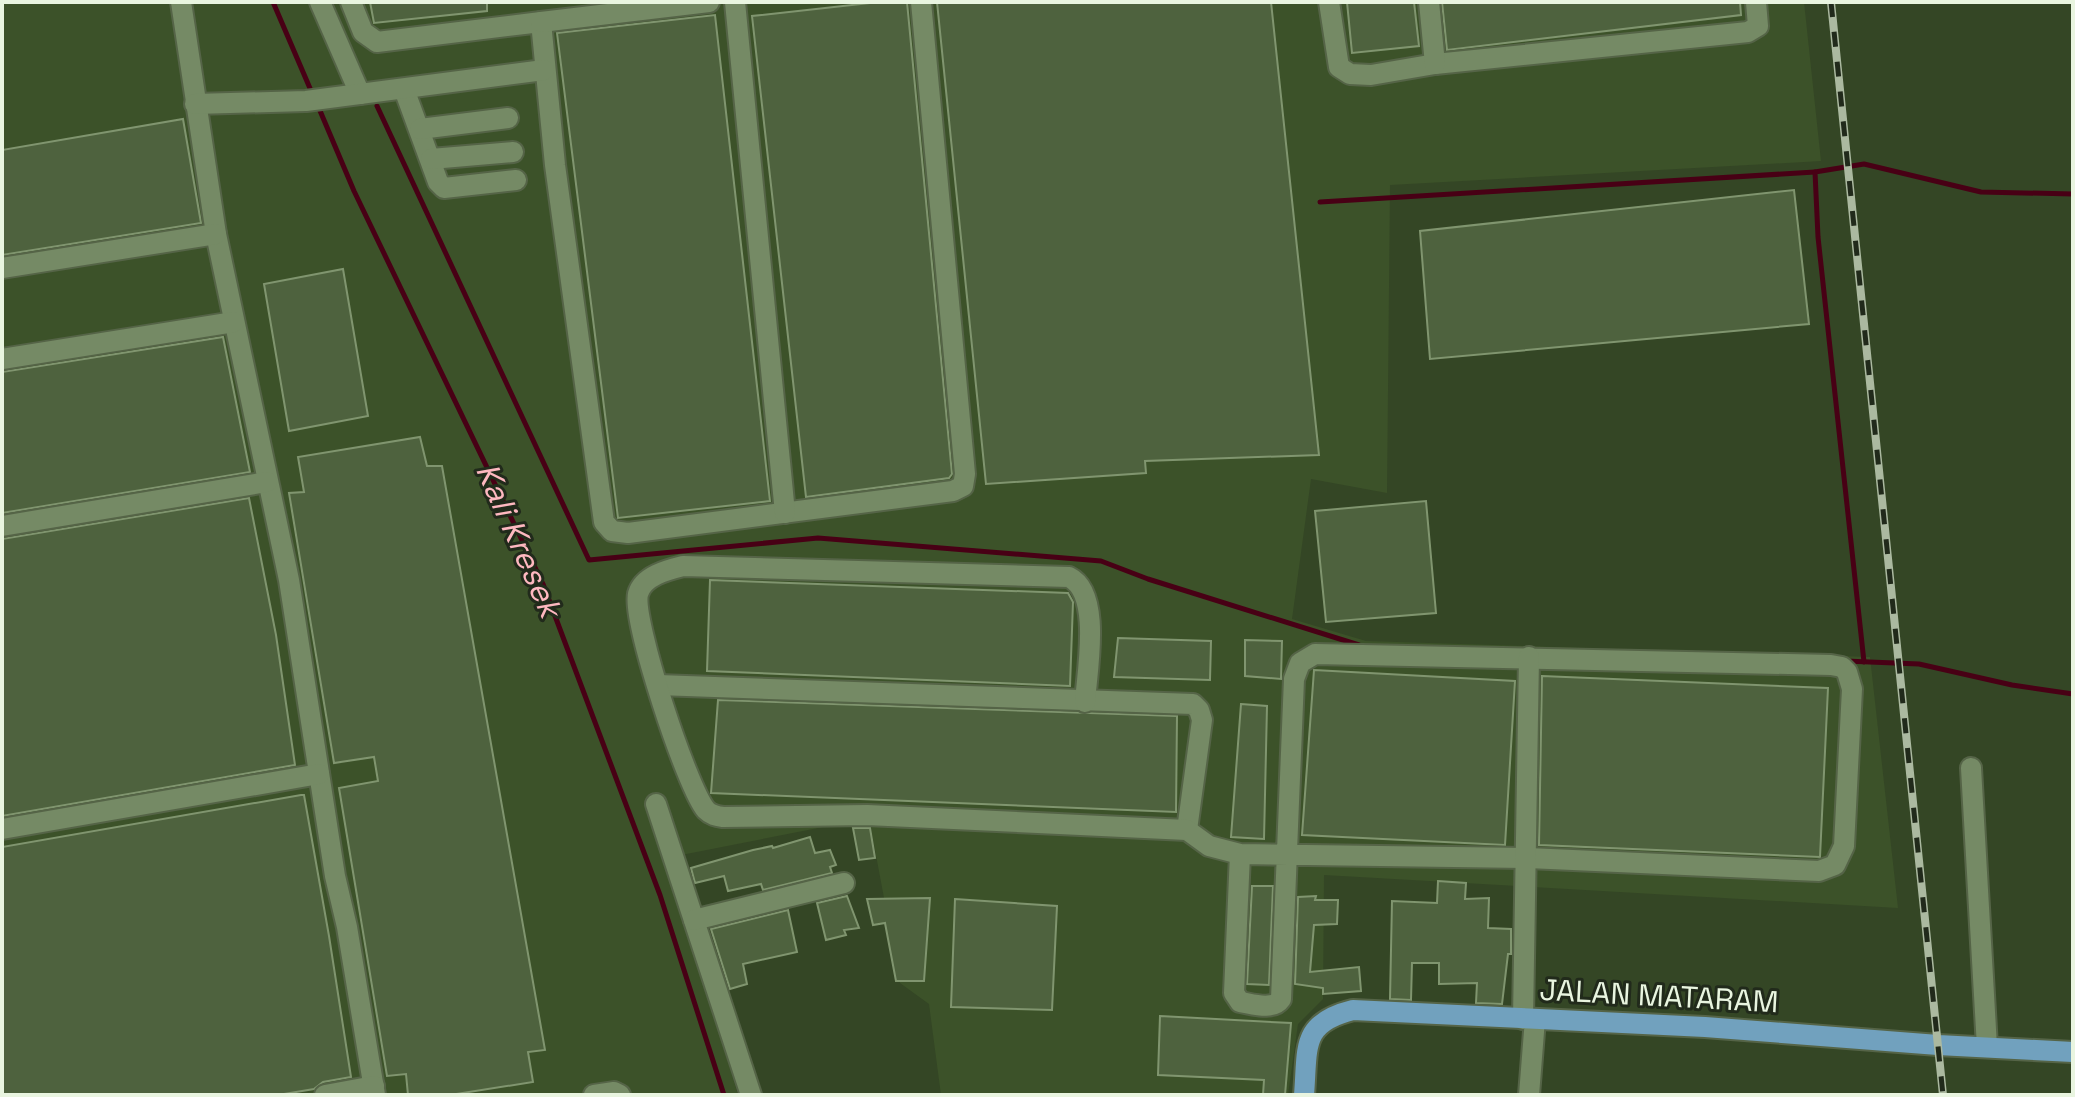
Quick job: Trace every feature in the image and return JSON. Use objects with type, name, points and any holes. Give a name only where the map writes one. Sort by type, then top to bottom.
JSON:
[{"type":"main road","name":"JALAN MATARAM","points":[[1304,1095],[1308,1047],[1315,1028],[1330,1016],[1353,1010],[1705,1027],[2073,1052]]},
{"type":"street","points":[[181,2],[216,234],[289,580],[374,1091],[325,1095]]},
{"type":"street","points":[[320,2],[350,95]]},
{"type":"street","points":[[351,2],[363,32],[377,42],[709,2]]},
{"type":"street","points":[[735,2],[785,513]]},
{"type":"street","points":[[541,22],[544,70],[604,522],[612,531],[628,533],[953,491],[963,486],[921,2]]},
{"type":"street","points":[[1329,2],[1339,67],[1350,74],[1371,75],[1435,64],[1748,32],[1758,26],[1756,2]]},
{"type":"street","points":[[1429,2],[1435,64]]},
{"type":"street","points":[[195,104],[306,101],[544,70]]},
{"type":"street","points":[[404,89],[438,182],[444,188],[516,180]]},
{"type":"street","points":[[420,129],[508,118]]},
{"type":"street","points":[[431,159],[513,152]]},
{"type":"street","points":[[2,268],[216,234]]},
{"type":"street","points":[[2,359],[234,322]]},
{"type":"street","points":[[2,526],[267,482]]},
{"type":"street","points":[[1085,702],[1088,601],[1082,588],[1069,577],[683,566],[664,571],[648,580],[639,592],[637,608],[688,777],[705,809],[713,815],[743,818],[867,815],[1187,830],[1209,846],[1240,854],[1289,854],[1528,858],[1819,871],[1832,868],[1841,857],[1844,846],[1852,689],[1847,672],[1842,667],[1831,665],[1315,654],[1300,663],[1294,679],[1289,854],[1281,999],[1272,1006],[1240,1002],[1234,993],[1240,854]]},
{"type":"street","points":[[1529,657],[1529,1095]]},
{"type":"street","points":[[658,685],[1193,704],[1202,720],[1187,830]]},
{"type":"street","points":[[1971,768],[1987,1047]]},
{"type":"street","points":[[2,829],[319,774]]},
{"type":"street","points":[[656,804],[751,1095]]},
{"type":"street","points":[[694,920],[844,883]]},
{"type":"street","points":[[594,1095],[614,1092],[620,1095]]},
{"type":"shaded area","points":[[2,2],[1804,2],[1821,161],[1390,185],[1387,493],[1311,479],[1292,619],[1366,641],[1870,657],[1898,908],[1324,875],[1323,999],[1298,1024],[1288,1095],[941,1095],[929,1004],[900,983],[869,818],[666,858],[738,1095],[2,1095]]},
{"type":"building","points":[[370,2],[487,2],[487,11],[374,23]]},
{"type":"building","points":[[879,2],[907,2],[952,474],[949,478],[806,497],[752,16]]},
{"type":"building","points":[[937,2],[1271,2],[1319,455],[1145,461],[1146,473],[986,484]]},
{"type":"building","points":[[1347,2],[1414,2],[1419,46],[1352,53]]},
{"type":"building","points":[[1442,2],[1740,2],[1741,15],[1447,50]]},
{"type":"building","points":[[715,15],[770,501],[618,518],[557,33]]},
{"type":"building","points":[[183,119],[201,223],[2,255],[2,150]]},
{"type":"building","points":[[1794,190],[1809,324],[1430,359],[1420,231]]},
{"type":"building","points":[[343,269],[368,416],[289,431],[264,284]]},
{"type":"building","points":[[223,337],[250,472],[2,513],[2,372]]},
{"type":"building","points":[[420,437],[427,466],[442,466],[545,1050],[528,1052],[533,1082],[450,1095],[408,1095],[406,1074],[387,1076],[339,788],[378,781],[374,757],[334,763],[289,493],[304,492],[298,457]]},
{"type":"building","points":[[249,498],[276,635],[295,765],[2,816],[2,539]]},
{"type":"building","points":[[1426,501],[1436,613],[1326,622],[1315,511]]},
{"type":"building","points":[[710,580],[1068,593],[1073,602],[1070,686],[707,671]]},
{"type":"building","points":[[1118,638],[1211,641],[1210,680],[1114,677]]},
{"type":"building","points":[[1245,640],[1282,641],[1281,679],[1245,676]]},
{"type":"building","points":[[1314,670],[1515,681],[1505,845],[1302,835]]},
{"type":"building","points":[[1542,676],[1828,688],[1820,857],[1539,845]]},
{"type":"building","points":[[718,700],[1177,716],[1176,812],[711,793]]},
{"type":"building","points":[[1241,704],[1267,706],[1264,839],[1231,837]]},
{"type":"building","points":[[304,795],[351,1077],[323,1082],[314,1089],[278,1095],[2,1095],[2,847]]},
{"type":"building","points":[[853,828],[870,828],[875,858],[859,860]]},
{"type":"building","points":[[810,837],[815,853],[830,850],[836,865],[830,867],[832,873],[763,890],[761,884],[728,891],[724,876],[695,883],[691,868]]},
{"type":"building","points":[[1438,881],[1466,883],[1465,899],[1489,898],[1488,928],[1511,929],[1511,954],[1508,954],[1502,1004],[1476,1003],[1477,983],[1439,984],[1439,963],[1412,963],[1411,1000],[1390,999],[1392,901],[1437,903]]},
{"type":"building","points":[[1252,886],[1273,886],[1269,985],[1247,984]]},
{"type":"building","points":[[847,896],[859,928],[844,930],[846,935],[826,940],[817,903]]},
{"type":"building","points":[[1316,896],[1315,900],[1338,900],[1337,924],[1314,925],[1310,972],[1359,967],[1361,991],[1323,994],[1323,988],[1295,984],[1298,897]]},
{"type":"building","points":[[930,898],[924,981],[896,981],[885,923],[873,925],[867,899]]},
{"type":"building","points":[[955,899],[1057,906],[1052,1010],[951,1007]]},
{"type":"building","points":[[788,910],[797,952],[743,964],[747,984],[730,989],[711,929]]},
{"type":"building","points":[[1160,1016],[1291,1023],[1285,1095],[1263,1095],[1264,1080],[1158,1075]]},
{"type":"waterway","name":"Kali Kresek","points":[[273,2],[312,93]]},
{"type":"waterway","name":"Kali Kresek","points":[[318,106],[354,191],[543,584],[660,895],[724,1095]]},
{"type":"waterway","points":[[377,106],[589,560],[818,538],[1101,561],[1148,579],[1359,645]]},
{"type":"waterway","points":[[1864,662],[1818,237],[1815,172],[1864,164],[1981,192],[2073,194]]},
{"type":"waterway","points":[[1320,202],[1815,172]]},
{"type":"waterway","points":[[1845,661],[1919,664],[2012,685],[2073,694]]},
{"type":"railway","points":[[1831,2],[1943,1095]]}]
